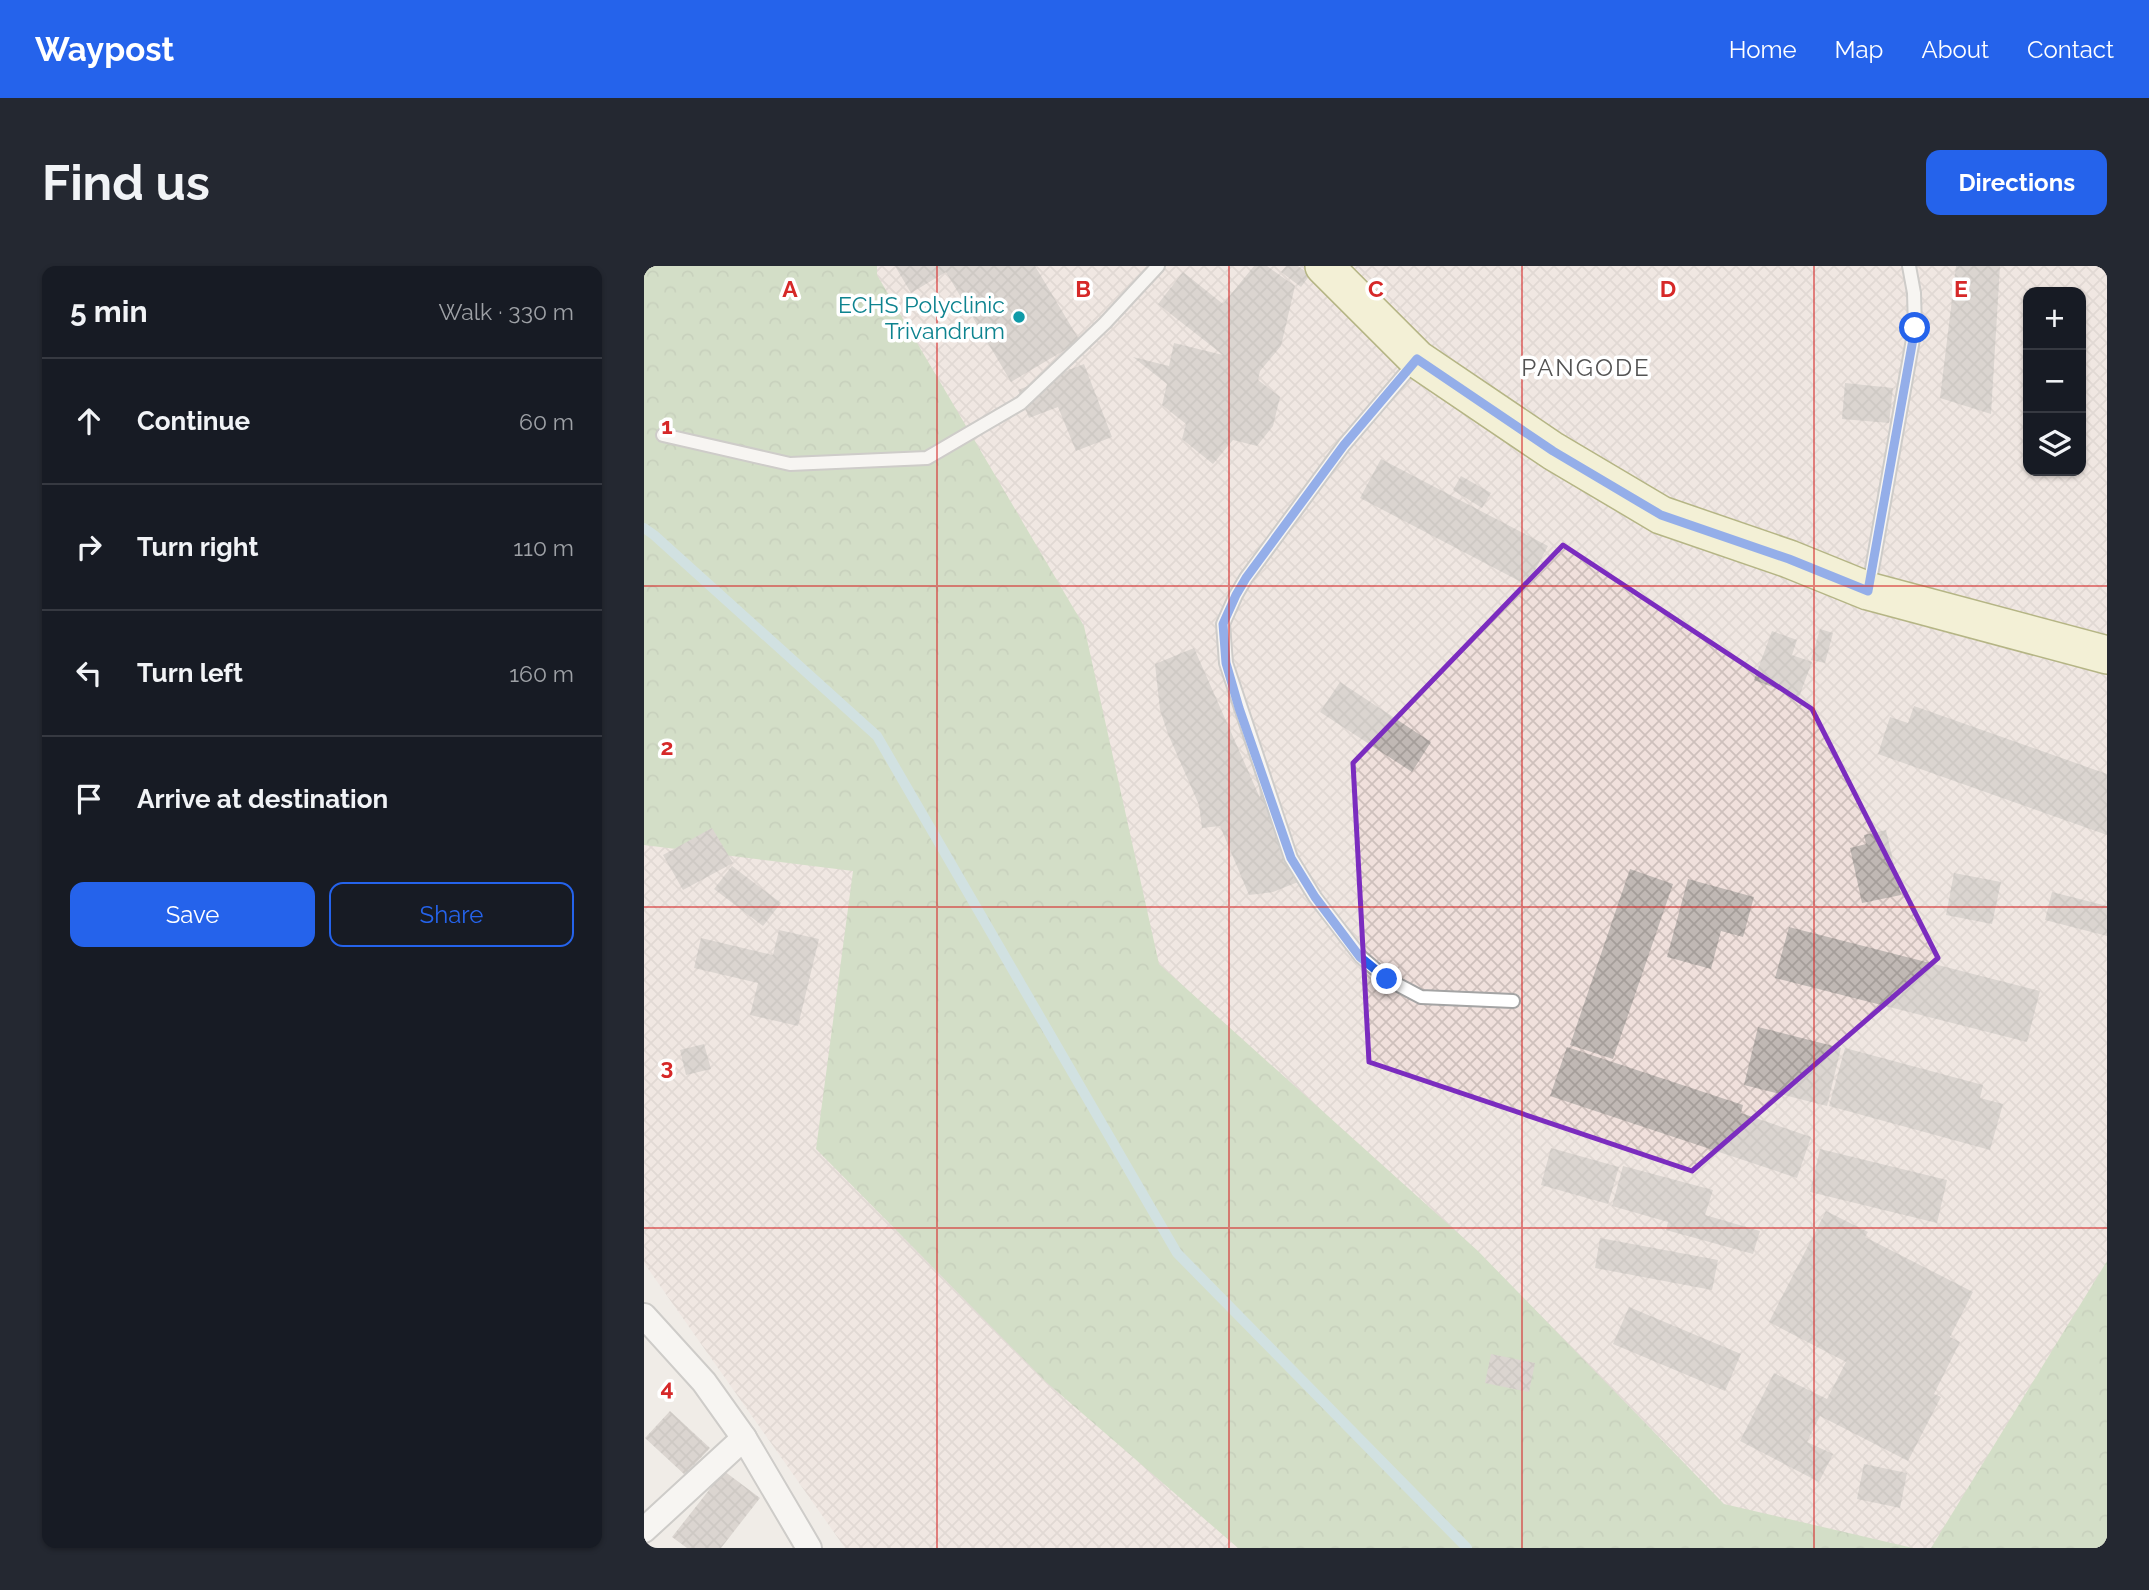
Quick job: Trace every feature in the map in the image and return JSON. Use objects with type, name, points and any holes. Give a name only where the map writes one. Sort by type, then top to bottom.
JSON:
[{"type":"main road","points":[[1324,266],[1417,359],[1553,451],[1661,515],[1789,559],[1868,591],[2107,654]]},
{"type":"street","points":[[644,1316],[704,1382],[744,1438],[809,1548]]},
{"type":"street","points":[[644,1530],[744,1438]]},
{"type":"lane","points":[[663,435],[790,464],[927,458],[1021,403],[1105,323],[1158,266]]},
{"type":"lane","points":[[1868,591],[1915,328],[1914,292],[1909,266]]},
{"type":"lane","points":[[1417,359],[1344,445],[1241,586],[1223,624],[1226,663],[1291,858],[1315,897],[1360,957],[1387,979],[1421,997],[1513,1001]]},
{"type":"highlighted area","points":[[1563,545],[1812,709],[1938,958],[1692,1171],[1369,1062],[1353,763]]},
{"type":"shaded area","points":[[644,266],[2107,266],[2107,1548],[845,1548],[644,1263]]},
{"type":"green space","points":[[644,266],[877,266],[877,275],[1084,626],[1159,964],[1478,1251],[1724,1504],[1913,1548],[1238,1548],[1046,1382],[816,1149],[853,871],[644,845]]},
{"type":"green space","points":[[2107,1261],[2107,1548],[1931,1548]]},
{"type":"building","name":"ECHS Polyclinic Trivandrum","points":[[895,266],[1035,266],[1080,341],[1011,382],[946,272],[911,293]]},
{"type":"building","points":[[1254,266],[1267,266],[1295,286],[1281,346],[1260,371],[1258,380],[1280,397],[1273,426],[1257,446],[1233,440],[1213,464],[1182,439],[1186,424],[1162,405],[1167,384],[1133,357],[1169,366],[1174,343],[1223,355],[1158,304],[1183,272],[1223,304]]},
{"type":"building","points":[[1286,266],[1298,266],[1310,275],[1301,287],[1281,272]]},
{"type":"building","points":[[1956,266],[2000,266],[1991,414],[1940,398]]},
{"type":"building","points":[[1084,364],[1112,437],[1076,451],[1058,407],[1029,418],[1018,390]]},
{"type":"building","points":[[1845,383],[1893,388],[1889,423],[1842,419]]},
{"type":"building","points":[[1381,459],[1548,546],[1527,585],[1360,498]]},
{"type":"building","points":[[1461,476],[1491,493],[1482,508],[1453,490]]},
{"type":"building","points":[[1820,629],[1833,633],[1825,663],[1811,660]]},
{"type":"building","points":[[1772,631],[1797,640],[1792,655],[1812,662],[1799,697],[1754,680]]},
{"type":"building","points":[[1194,648],[1260,798],[1259,785],[1297,871],[1298,882],[1273,892],[1249,895],[1220,826],[1202,828],[1199,805],[1160,710],[1155,664]]},
{"type":"building","points":[[1340,682],[1431,742],[1412,772],[1320,712]]},
{"type":"building","points":[[1914,706],[2107,774],[2107,835],[1878,754],[1890,717],[1908,723]]},
{"type":"building","points":[[712,828],[733,863],[683,890],[663,855]]},
{"type":"building","points":[[1886,830],[1901,895],[1862,903],[1850,848],[1866,844],[1864,835]]},
{"type":"building","points":[[732,866],[781,903],[763,926],[714,889]]},
{"type":"building","points":[[1630,869],[1673,884],[1613,1059],[1570,1045]]},
{"type":"building","points":[[1954,873],[2001,882],[1992,924],[1946,915]]},
{"type":"building","points":[[1688,879],[1754,897],[1743,937],[1721,931],[1711,969],[1667,957]]},
{"type":"building","points":[[2052,892],[2107,906],[2107,936],[2045,920]]},
{"type":"building","points":[[1789,927],[2040,991],[2027,1042],[1775,978]]},
{"type":"building","points":[[779,930],[819,939],[798,1026],[750,1015],[758,983],[694,968],[701,938],[773,955]]},
{"type":"building","points":[[1758,1027],[1841,1048],[1827,1106],[1744,1085]]},
{"type":"building","points":[[704,1044],[711,1069],[686,1075],[680,1050]]},
{"type":"building","points":[[1567,1047],[1743,1105],[1741,1113],[1811,1137],[1797,1178],[1550,1096]]},
{"type":"building","points":[[1845,1048],[1983,1085],[1980,1098],[2003,1104],[1990,1150],[1829,1106]]},
{"type":"building","points":[[1551,1148],[1619,1167],[1608,1204],[1541,1185]]},
{"type":"building","points":[[1820,1149],[1947,1180],[1937,1223],[1810,1192]]},
{"type":"building","points":[[1623,1166],[1713,1190],[1705,1215],[1760,1231],[1753,1254],[1666,1230],[1668,1222],[1612,1206]]},
{"type":"building","points":[[1826,1211],[1868,1232],[1865,1237],[1973,1292],[1950,1337],[1960,1342],[1934,1394],[1941,1397],[1908,1461],[1820,1416],[1807,1442],[1833,1454],[1819,1482],[1740,1441],[1774,1373],[1827,1399],[1846,1362],[1769,1322]]},
{"type":"building","points":[[1600,1238],[1718,1260],[1712,1290],[1595,1268]]},
{"type":"building","points":[[1629,1307],[1741,1354],[1725,1391],[1613,1344]]},
{"type":"building","points":[[1491,1354],[1535,1363],[1529,1392],[1485,1383]]},
{"type":"building","points":[[670,1411],[710,1448],[685,1475],[645,1438]]},
{"type":"building","points":[[1864,1464],[1907,1473],[1900,1508],[1857,1499]]},
{"type":"building","points":[[724,1471],[760,1498],[721,1548],[687,1548],[672,1537]]},
{"type":"waterway","points":[[644,528],[877,736],[1177,1253],[1467,1548]]},
{"type":"place","name":"ECHS Polyclinic Trivandrum","points":[[1019,317]]},
{"type":"district","name":"PANGODE","points":[[1586,367]]},
{"type":"route","points":[[1387,979],[1360,957],[1315,897],[1291,858],[1239,708],[1226,663],[1224,643],[1223,624],[1246,578],[1344,445],[1417,359],[1553,451],[1661,515],[1789,559],[1868,591],[1915,328]]}]
